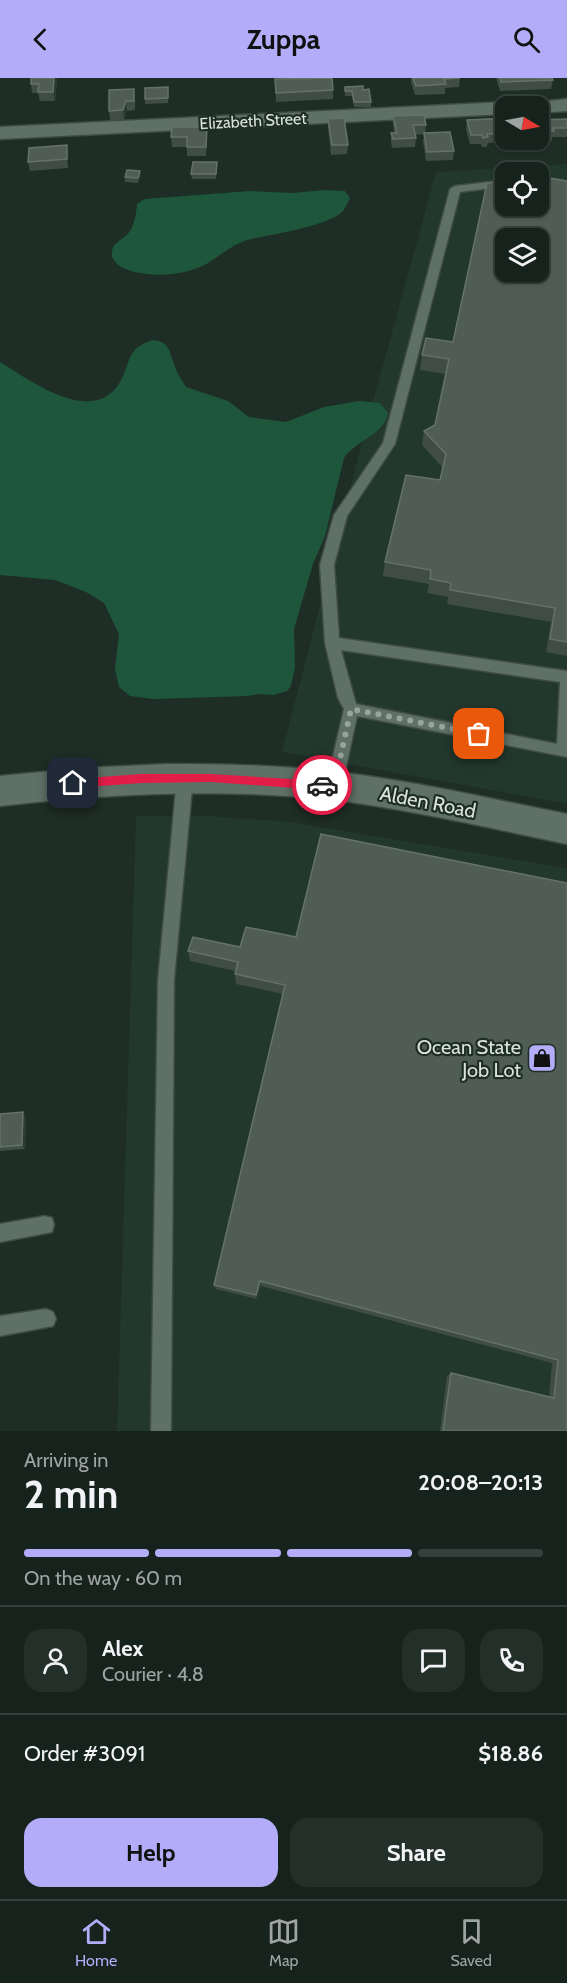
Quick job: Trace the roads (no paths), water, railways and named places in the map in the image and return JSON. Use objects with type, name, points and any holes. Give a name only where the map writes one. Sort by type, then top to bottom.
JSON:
[{"type":"street","points":[[549,106],[567,105]]},
{"type":"street","name":"Elizabeth Street","points":[[0,133],[495,109]]},
{"type":"street","name":"Alden Road","points":[[0,791],[109,780],[233,779],[334,786],[426,801],[567,830]]},
{"type":"lane","points":[[334,786],[351,709],[345,698],[332,643],[327,565],[340,515],[389,444],[455,189],[495,184]]},
{"type":"lane","points":[[332,643],[567,677],[564,752],[351,709]]},
{"type":"lane","points":[[161,1431],[166,980],[185,778]]},
{"type":"lane","points":[[0,1233],[45,1225]]},
{"type":"lane","points":[[0,1326],[46,1319]]},
{"type":"place","name":"Ocean State Job Lot","points":[[542,1058]]}]
